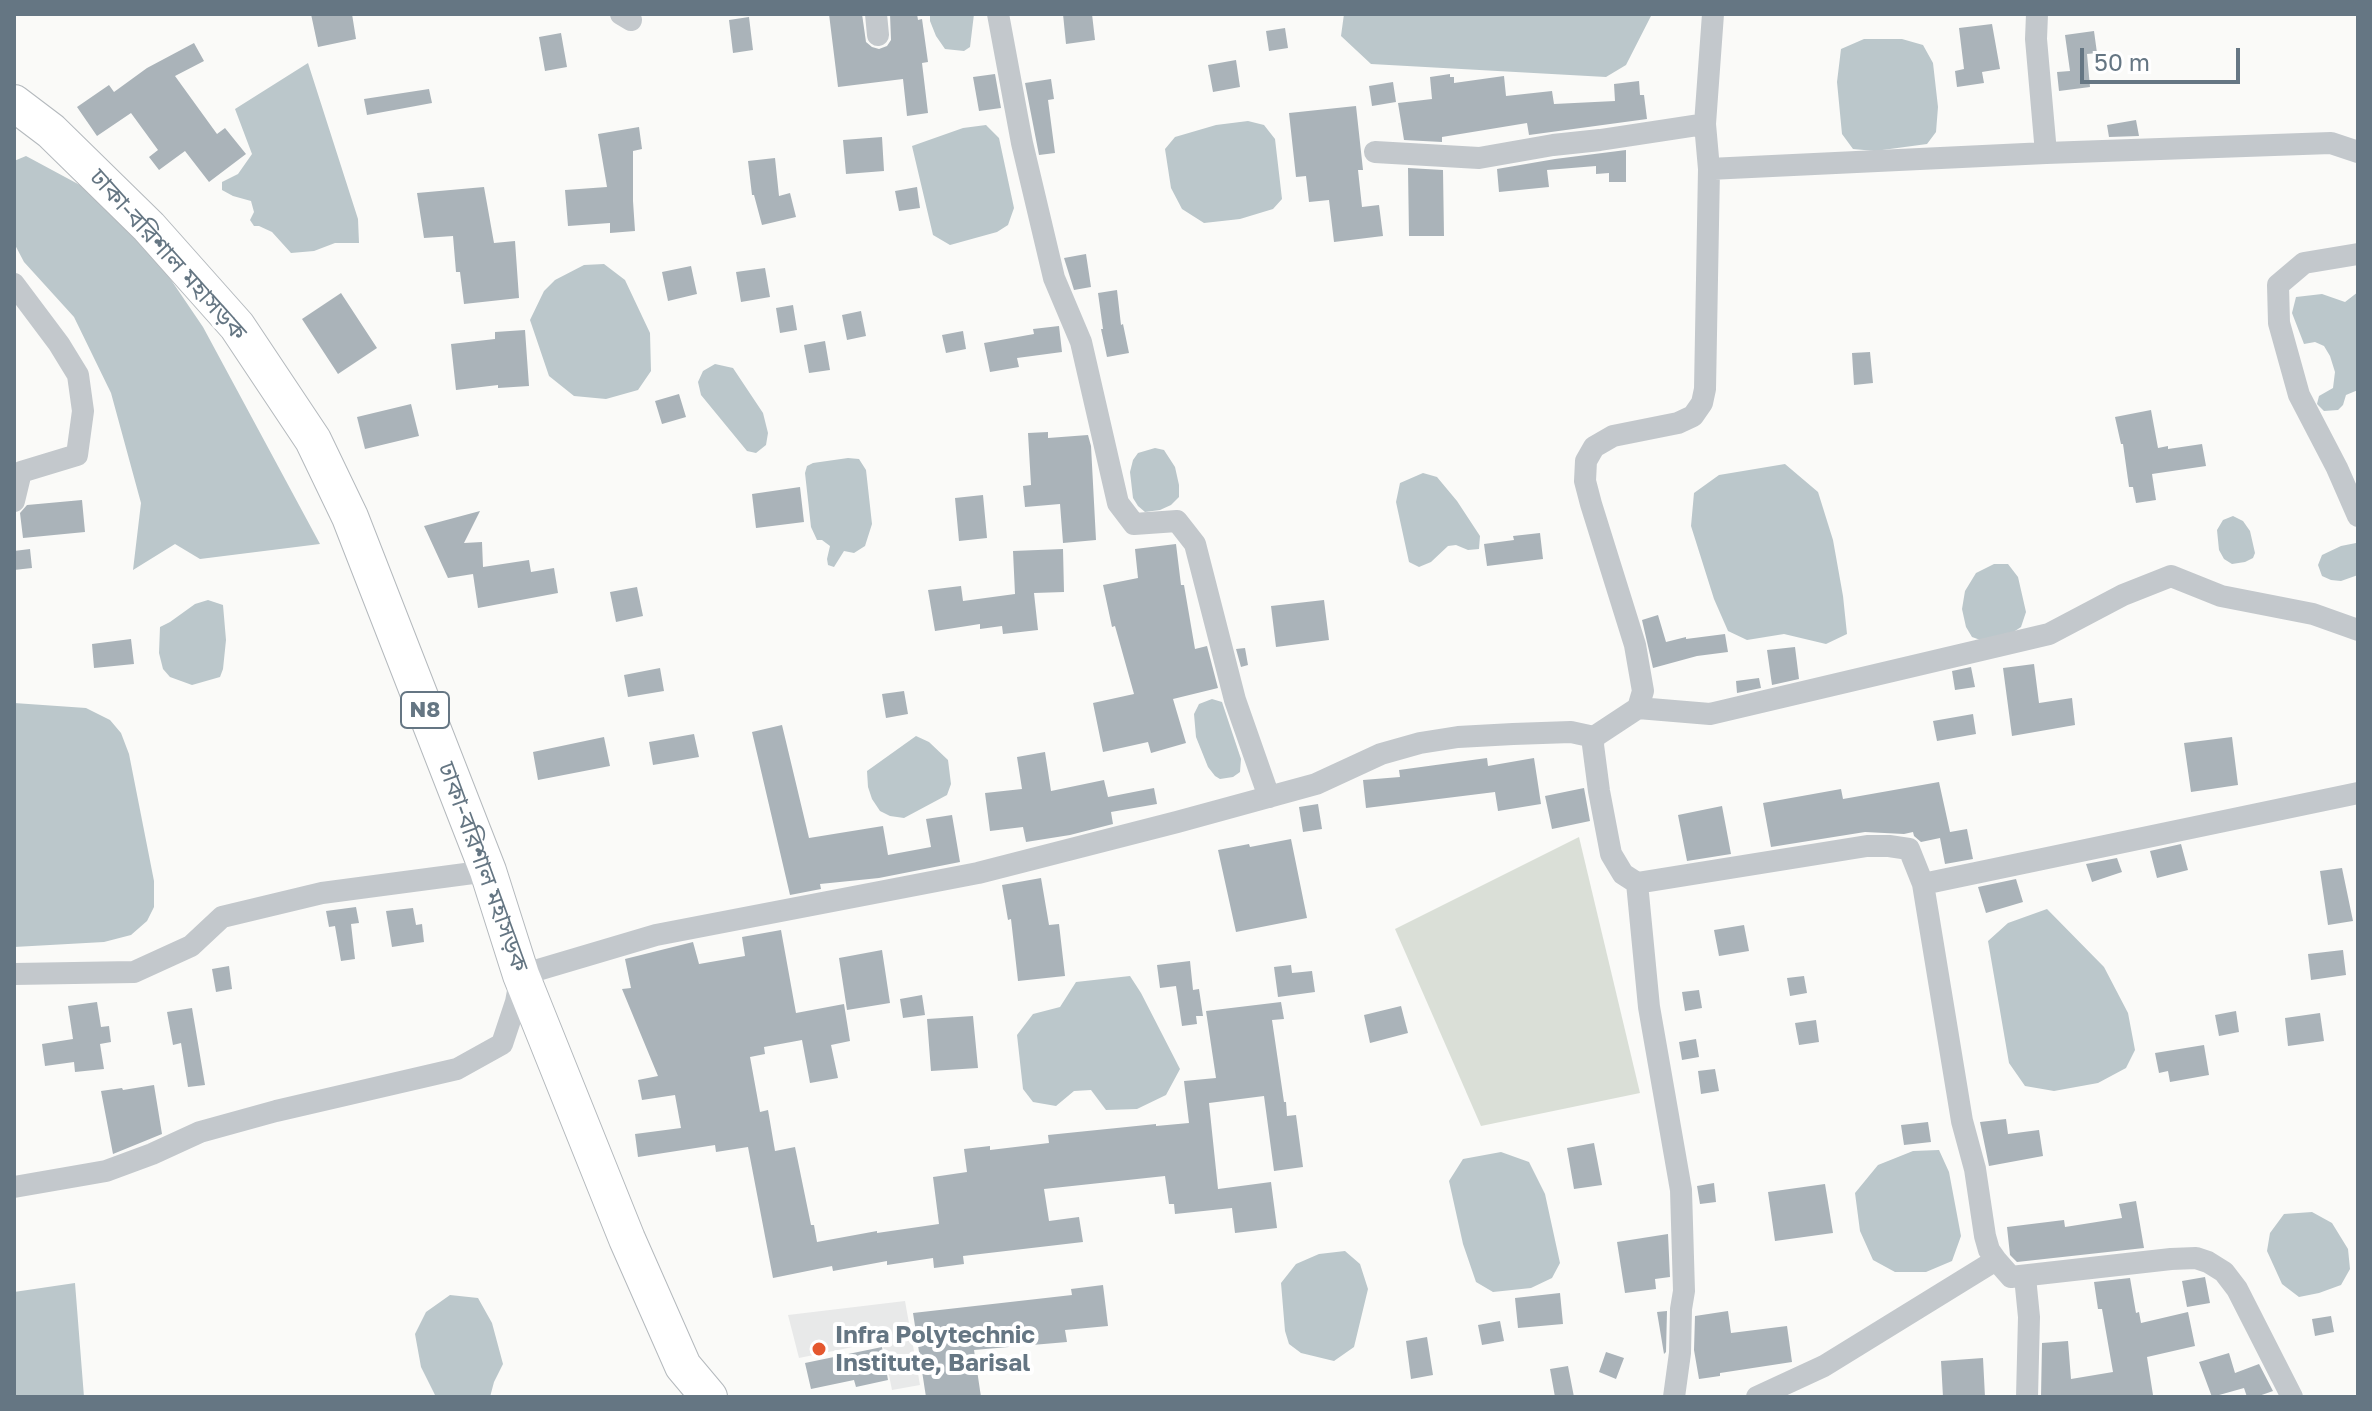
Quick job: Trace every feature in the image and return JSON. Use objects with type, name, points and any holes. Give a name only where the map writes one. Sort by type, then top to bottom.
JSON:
[{"type":"highway","name":"ঢাকা-বরিশাল মহাসড়ক","points":[[14,103],[51,131],[149,227],[218,304],[237,326],[313,440],[350,517],[488,871],[521,975],[621,1225],[683,1366],[709,1397]]},
{"type":"street","points":[[998,14],[1022,143],[1054,278],[1081,342],[1118,503],[1134,524],[1177,521],[1195,544],[1235,700],[1269,797]]},
{"type":"street","points":[[1638,708],[1643,691],[1635,645],[1588,493],[1586,461],[1594,447],[1613,436],[1678,423],[1693,416],[1702,403],[1705,389],[1709,169],[1705,124],[1713,14]]},
{"type":"street","points":[[2037,14],[2036,39],[2046,153]]},
{"type":"street","points":[[1375,152],[1479,158],[1705,124]]},
{"type":"street","points":[[1709,169],[2331,143],[2358,152]]},
{"type":"street","points":[[2358,254],[2304,263],[2278,285],[2279,323],[2299,395],[2358,516]]},
{"type":"street","points":[[14,284],[78,375],[83,411],[77,455],[21,472],[14,501]]},
{"type":"street","points":[[14,1187],[106,1171],[200,1132],[457,1069],[502,1044],[521,975],[656,935],[978,873],[1316,784],[1381,754],[1420,743],[1458,737],[1571,732],[1594,737],[1638,708],[1710,714],[2049,634],[2123,595],[2171,576],[2221,596],[2313,614],[2358,630]]},
{"type":"street","points":[[1594,737],[1599,791],[1611,854],[1623,874],[1637,883],[1867,846],[1909,849],[1923,884],[1962,1121],[1975,1169],[1989,1250],[2011,1277],[2171,1259],[2196,1258],[2208,1262],[2224,1272],[2237,1289],[2292,1397]]},
{"type":"street","points":[[1923,884],[2358,793]]},
{"type":"street","points":[[14,974],[134,972],[191,946],[222,917],[322,893],[488,871]]},
{"type":"street","points":[[1637,883],[1649,1007],[1681,1190],[1684,1291],[1674,1397]]},
{"type":"street","points":[[1757,1397],[1824,1366],[1996,1260]]},
{"type":"street","points":[[2025,1277],[2029,1317],[2027,1397]]},
{"type":"shaded area","points":[[930,14],[974,14],[970,47],[964,51],[945,49],[936,36]]},
{"type":"shaded area","points":[[1344,14],[1652,14],[1626,65],[1606,77],[1371,64],[1341,36]]},
{"type":"shaded area","points":[[1864,39],[1902,39],[1923,45],[1933,63],[1938,107],[1936,132],[1927,144],[1875,151],[1853,149],[1842,134],[1837,82],[1841,49]]},
{"type":"shaded area","points":[[308,63],[358,219],[359,243],[335,243],[314,251],[291,253],[272,232],[254,226],[250,220],[254,212],[251,201],[222,190],[222,182],[238,174],[252,154],[235,109]]},
{"type":"shaded area","points":[[1248,121],[1264,125],[1275,139],[1282,199],[1273,209],[1240,219],[1204,223],[1182,209],[1171,188],[1165,149],[1175,137],[1216,125]]},
{"type":"shaded area","points":[[986,125],[999,138],[1014,208],[1008,225],[997,232],[950,245],[933,235],[912,146],[963,128]]},
{"type":"shaded area","points":[[26,156],[91,191],[165,271],[203,327],[320,544],[200,559],[175,544],[133,570],[141,503],[111,393],[74,317],[24,262],[14,243],[14,161]]},
{"type":"shaded area","points":[[604,264],[625,280],[650,333],[651,371],[638,390],[606,399],[574,396],[549,376],[530,320],[544,291],[555,280],[584,265]]},
{"type":"shaded area","points":[[2358,292],[2358,390],[2346,395],[2338,410],[2324,411],[2317,404],[2319,396],[2333,388],[2335,372],[2324,346],[2315,342],[2304,344],[2292,313],[2296,297],[2322,294],[2345,302]]},
{"type":"shaded area","points":[[715,364],[733,368],[763,413],[768,433],[766,445],[756,453],[747,451],[701,395],[698,382],[703,371]]},
{"type":"shaded area","points":[[1155,448],[1164,450],[1175,467],[1179,497],[1160,510],[1145,512],[1133,498],[1130,472],[1138,453]]},
{"type":"shaded area","points":[[859,459],[866,470],[872,524],[865,546],[854,553],[844,551],[834,567],[828,565],[830,546],[817,540],[811,527],[805,473],[807,466],[813,463]]},
{"type":"shaded area","points":[[1785,464],[1818,492],[1833,540],[1847,634],[1826,644],[1784,634],[1747,640],[1728,631],[1714,599],[1691,526],[1694,493],[1719,475]]},
{"type":"shaded area","points":[[1423,473],[1437,477],[1457,501],[1480,536],[1479,549],[1448,546],[1431,562],[1419,567],[1409,562],[1396,502],[1400,483]]},
{"type":"shaded area","points":[[2233,516],[2243,521],[2250,531],[2255,553],[2245,562],[2232,564],[2224,559],[2219,550],[2217,530],[2223,520]]},
{"type":"shaded area","points":[[2356,543],[2358,575],[2341,581],[2322,576],[2318,565],[2322,555]]},
{"type":"shaded area","points":[[1994,564],[2008,564],[2018,577],[2026,612],[2021,627],[2006,637],[1986,642],[1972,637],[1962,609],[1965,591],[1976,573]]},
{"type":"shaded area","points":[[208,600],[223,605],[226,640],[223,669],[220,677],[192,685],[170,677],[163,669],[159,653],[160,627],[195,604]]},
{"type":"shaded area","points":[[1212,699],[1222,702],[1241,759],[1240,772],[1233,777],[1220,779],[1215,776],[1196,737],[1194,714],[1199,704]]},
{"type":"shaded area","points":[[14,703],[86,708],[110,720],[121,733],[129,754],[154,881],[154,907],[147,921],[131,935],[104,942],[14,947]]},
{"type":"shaded area","points":[[916,736],[929,742],[948,760],[951,784],[947,795],[904,818],[890,816],[880,811],[872,799],[867,771]]},
{"type":"shaded area","points":[[1579,837],[1640,1093],[1481,1126],[1395,929]]},
{"type":"shaded area","points":[[2047,909],[2104,967],[2128,1013],[2135,1050],[2126,1068],[2098,1083],[2054,1091],[2025,1086],[2009,1063],[1988,941],[2008,923]]},
{"type":"shaded area","points":[[1130,976],[1180,1069],[1166,1095],[1137,1109],[1106,1110],[1091,1090],[1074,1091],[1056,1106],[1033,1102],[1023,1089],[1017,1035],[1033,1014],[1060,1007],[1076,982]]},
{"type":"shaded area","points":[[1939,1150],[1949,1172],[1961,1236],[1952,1261],[1926,1272],[1895,1272],[1873,1260],[1860,1231],[1855,1193],[1878,1165],[1913,1151]]},
{"type":"shaded area","points":[[1501,1152],[1529,1162],[1545,1194],[1560,1263],[1552,1278],[1531,1288],[1493,1292],[1476,1282],[1463,1244],[1449,1181],[1463,1159]]},
{"type":"shaded area","points":[[2312,1212],[2332,1223],[2348,1249],[2350,1269],[2341,1285],[2299,1297],[2282,1284],[2267,1251],[2270,1233],[2284,1214]]},
{"type":"shaded area","points":[[1345,1251],[1360,1264],[1368,1289],[1354,1347],[1334,1361],[1301,1353],[1289,1344],[1285,1331],[1281,1283],[1296,1264],[1319,1254]]},
{"type":"shaded area","points":[[75,1283],[84,1397],[14,1397],[14,1292]]},
{"type":"shaded area","points":[[450,1295],[478,1298],[492,1323],[503,1364],[490,1397],[436,1397],[421,1367],[415,1334],[426,1312]]},
{"type":"shaded area","name":"Infra Polytechnic Institute, Barisal","points":[[905,1301],[920,1385],[892,1390],[882,1341],[799,1358],[788,1315]]},
{"type":"building","points":[[311,14],[352,14],[356,39],[318,47]]},
{"type":"building","points":[[829,14],[862,14],[866,42],[879,49],[891,40],[890,14],[917,14],[918,20],[922,19],[928,62],[922,63],[928,113],[907,116],[903,79],[838,87]]},
{"type":"building","points":[[1063,14],[1092,14],[1095,40],[1066,44]]},
{"type":"building","points":[[749,17],[753,50],[733,53],[729,20]]},
{"type":"building","points":[[1992,24],[2000,69],[1982,72],[1984,83],[1957,87],[1955,71],[1964,69],[1959,28]]},
{"type":"building","points":[[1285,28],[1288,48],[1269,51],[1266,31]]},
{"type":"building","points":[[2094,31],[2097,53],[2087,54],[2090,87],[2059,91],[2057,72],[2070,71],[2065,35]]},
{"type":"building","points":[[561,33],[567,67],[545,71],[539,37]]},
{"type":"building","points":[[194,43],[204,61],[175,76],[217,134],[225,128],[246,154],[209,182],[185,151],[159,170],[149,157],[158,150],[131,113],[97,136],[77,107],[109,85],[114,92],[147,68]]},
{"type":"building","points":[[1236,60],[1240,87],[1213,92],[1208,65]]},
{"type":"building","points":[[995,74],[1001,108],[979,111],[973,77]]},
{"type":"building","points":[[1450,74],[1454,77],[1454,83],[1504,76],[1506,96],[1552,91],[1554,104],[1615,101],[1614,84],[1639,81],[1647,119],[1529,135],[1527,123],[1442,137],[1442,142],[1404,140],[1398,103],[1432,99],[1430,77]]},
{"type":"building","points":[[1051,79],[1054,99],[1048,100],[1055,153],[1039,155],[1025,83]]},
{"type":"building","points":[[1393,82],[1396,102],[1372,106],[1369,86]]},
{"type":"building","points":[[429,89],[432,103],[367,115],[364,99]]},
{"type":"building","points":[[1356,106],[1363,170],[1358,170],[1362,207],[1379,205],[1383,236],[1334,242],[1329,200],[1309,202],[1306,176],[1296,177],[1289,113]]},
{"type":"building","points":[[2136,120],[2139,136],[2109,137],[2107,125]]},
{"type":"building","points":[[639,127],[642,149],[633,151],[635,231],[610,233],[610,223],[568,226],[565,190],[607,187],[598,134]]},
{"type":"building","points":[[882,137],[884,171],[846,174],[843,140]]},
{"type":"building","points":[[1626,150],[1626,182],[1609,182],[1609,173],[1596,174],[1596,166],[1547,170],[1549,187],[1499,192],[1497,169]]},
{"type":"building","points":[[775,158],[779,196],[790,193],[796,217],[762,225],[752,195],[748,161]]},
{"type":"building","points":[[1408,168],[1443,170],[1444,236],[1409,236]]},
{"type":"building","points":[[484,187],[494,243],[515,241],[519,298],[464,304],[460,272],[456,272],[453,236],[424,238],[417,193]]},
{"type":"building","points":[[917,187],[920,208],[899,211],[895,191]]},
{"type":"building","points":[[1086,254],[1091,287],[1074,290],[1064,258]]},
{"type":"building","points":[[691,266],[697,294],[668,301],[662,272]]},
{"type":"building","points":[[765,268],[770,297],[741,302],[736,272]]},
{"type":"building","points":[[1117,290],[1121,325],[1129,353],[1107,357],[1098,293]]},
{"type":"building","points":[[341,293],[377,348],[338,374],[302,319]]},
{"type":"building","points":[[793,305],[797,330],[780,333],[776,308]]},
{"type":"building","points":[[861,311],[866,336],[847,340],[842,315]]},
{"type":"building","points":[[1059,326],[1062,352],[1017,358],[1019,367],[990,372],[984,343],[1034,334],[1033,329]]},
{"type":"building","points":[[525,330],[529,386],[498,388],[498,385],[456,390],[451,344],[495,339],[495,332]]},
{"type":"building","points":[[963,331],[966,349],[946,353],[942,335]]},
{"type":"building","points":[[825,341],[830,370],[809,373],[804,345]]},
{"type":"building","points":[[1870,352],[1873,383],[1854,385],[1852,353]]},
{"type":"building","points":[[679,394],[686,417],[662,424],[655,401]]},
{"type":"building","points":[[411,404],[419,436],[365,449],[357,417]]},
{"type":"building","points":[[2151,410],[2158,448],[2202,444],[2206,466],[2152,474],[2156,500],[2136,503],[2133,487],[2129,487],[2123,444],[2115,417]]},
{"type":"building","points":[[1048,432],[1048,438],[1088,435],[1096,540],[1063,543],[1060,504],[1025,507],[1023,486],[1031,485],[1028,433]]},
{"type":"building","points":[[800,487],[804,522],[756,528],[752,494]]},
{"type":"building","points":[[983,495],[987,538],[959,541],[955,498]]},
{"type":"building","points":[[82,500],[85,532],[23,538],[20,513],[27,505]]},
{"type":"building","points":[[480,511],[464,543],[482,542],[483,567],[529,560],[531,572],[554,568],[558,593],[478,608],[473,574],[448,578],[424,526]]},
{"type":"building","points":[[1540,533],[1543,559],[1487,566],[1484,544]]},
{"type":"building","points":[[1176,544],[1195,649],[1207,646],[1218,688],[1173,699],[1186,743],[1151,753],[1148,742],[1103,752],[1093,703],[1134,694],[1115,626],[1112,627],[1103,585],[1138,578],[1135,549]]},
{"type":"building","points":[[30,549],[32,568],[14,570],[14,551]]},
{"type":"building","points":[[1063,549],[1064,592],[1034,593],[1038,630],[1003,634],[1002,626],[980,629],[980,624],[935,631],[928,590],[961,586],[963,601],[1015,594],[1013,551]]},
{"type":"building","points":[[637,587],[643,616],[616,622],[610,592]]},
{"type":"building","points":[[1324,600],[1329,640],[1276,647],[1271,606]]},
{"type":"building","points":[[1658,615],[1666,642],[1725,634],[1728,652],[1697,656],[1653,668],[1642,620]]},
{"type":"building","points":[[131,639],[134,664],[94,668],[92,644]]},
{"type":"building","points":[[1795,647],[1799,679],[1772,685],[1767,650]]},
{"type":"building","points":[[1245,648],[1248,665],[1241,667],[1236,649]]},
{"type":"building","points":[[2034,664],[2039,703],[2072,698],[2075,725],[2012,736],[2003,668]]},
{"type":"building","points":[[1971,667],[1975,687],[1955,690],[1952,671]]},
{"type":"building","points":[[660,668],[664,691],[628,697],[624,675]]},
{"type":"building","points":[[1759,678],[1761,688],[1737,693],[1736,681]]},
{"type":"building","points":[[904,691],[908,714],[886,718],[882,694]]},
{"type":"building","points":[[1973,714],[1976,734],[1937,741],[1933,721]]},
{"type":"building","points":[[782,725],[809,838],[883,826],[888,855],[931,847],[926,819],[952,815],[960,862],[879,878],[820,884],[821,889],[790,895],[752,732]]},
{"type":"building","points":[[694,734],[699,757],[653,765],[649,742]]},
{"type":"building","points":[[604,737],[610,766],[538,780],[533,752]]},
{"type":"building","points":[[2232,737],[2238,785],[2191,792],[2184,743]]},
{"type":"building","points":[[1045,752],[1051,791],[1104,780],[1108,797],[1154,788],[1157,804],[1111,812],[1113,824],[1070,835],[1026,842],[1023,827],[990,831],[985,793],[1022,789],[1017,757]]},
{"type":"building","points":[[1487,758],[1488,766],[1534,758],[1541,804],[1498,811],[1495,792],[1366,808],[1363,780],[1400,777],[1399,770]]},
{"type":"building","points":[[1939,782],[1950,832],[1967,829],[1973,859],[1945,864],[1940,838],[1921,842],[1913,832],[1865,832],[1771,847],[1763,803],[1841,789],[1843,799]]},
{"type":"building","points":[[1584,788],[1590,821],[1552,829],[1545,796]]},
{"type":"building","points":[[1318,804],[1322,829],[1303,832],[1299,807]]},
{"type":"building","points":[[1722,806],[1731,854],[1687,861],[1678,815]]},
{"type":"building","points":[[1291,839],[1307,918],[1236,932],[1218,850]]},
{"type":"building","points":[[2181,844],[2188,870],[2157,878],[2150,851]]},
{"type":"building","points":[[2117,858],[2122,872],[2092,882],[2086,864]]},
{"type":"building","points":[[2342,868],[2353,921],[2328,925],[2320,871]]},
{"type":"building","points":[[1041,878],[1049,925],[1059,924],[1065,976],[1018,981],[1011,919],[1008,920],[1002,885]]},
{"type":"building","points":[[2016,879],[2023,902],[1986,913],[1978,887]]},
{"type":"building","points":[[356,907],[359,923],[351,924],[355,959],[341,961],[335,926],[329,927],[326,911]]},
{"type":"building","points":[[413,908],[416,925],[422,924],[424,942],[392,947],[386,911]]},
{"type":"building","points":[[1744,925],[1749,951],[1719,956],[1714,930]]},
{"type":"building","points":[[781,930],[796,1013],[844,1004],[850,1041],[831,1045],[838,1078],[810,1083],[802,1040],[764,1047],[765,1054],[750,1057],[760,1112],[768,1110],[775,1151],[795,1147],[817,1242],[939,1224],[933,1177],[967,1172],[964,1149],[990,1146],[990,1150],[1049,1143],[1048,1135],[1189,1123],[1184,1081],[1216,1078],[1206,1011],[1281,1002],[1284,1019],[1272,1020],[1284,1102],[1287,1116],[1296,1115],[1303,1167],[1274,1171],[1264,1096],[1209,1103],[1218,1189],[1271,1182],[1277,1228],[1235,1233],[1232,1208],[1175,1214],[1174,1204],[1169,1204],[1165,1176],[1044,1189],[1049,1221],[1079,1217],[1083,1242],[963,1256],[964,1264],[934,1268],[933,1258],[887,1265],[887,1261],[833,1271],[832,1266],[773,1278],[748,1147],[716,1152],[715,1145],[638,1157],[635,1134],[681,1128],[675,1095],[642,1100],[638,1080],[658,1076],[622,989],[631,988],[625,959],[693,942],[699,964],[745,956],[742,937]]},
{"type":"building","points":[[882,950],[890,1003],[847,1010],[839,958]]},
{"type":"building","points":[[2343,950],[2346,975],[2311,980],[2308,954]]},
{"type":"building","points":[[1190,961],[1193,990],[1199,989],[1203,1016],[1196,1016],[1197,1024],[1182,1026],[1176,986],[1160,988],[1157,965]]},
{"type":"building","points":[[1291,965],[1292,973],[1312,971],[1315,992],[1278,997],[1274,967]]},
{"type":"building","points":[[229,966],[232,989],[216,992],[212,969]]},
{"type":"building","points":[[1804,976],[1807,993],[1790,996],[1787,978]]},
{"type":"building","points":[[1699,990],[1702,1008],[1685,1011],[1682,992]]},
{"type":"building","points":[[922,995],[925,1015],[903,1018],[900,999]]},
{"type":"building","points":[[97,1002],[101,1027],[109,1026],[111,1042],[100,1044],[104,1069],[75,1072],[74,1062],[45,1066],[42,1044],[73,1039],[68,1006]]},
{"type":"building","points":[[1401,1006],[1408,1033],[1370,1043],[1364,1015]]},
{"type":"building","points":[[192,1008],[205,1085],[188,1087],[181,1043],[173,1045],[167,1012]]},
{"type":"building","points":[[2236,1011],[2239,1032],[2219,1036],[2215,1015]]},
{"type":"building","points":[[2320,1013],[2324,1041],[2288,1046],[2285,1018]]},
{"type":"building","points":[[973,1016],[978,1068],[931,1071],[927,1019]]},
{"type":"building","points":[[1816,1020],[1819,1042],[1799,1045],[1795,1023]]},
{"type":"building","points":[[1696,1039],[1699,1057],[1682,1060],[1679,1042]]},
{"type":"building","points":[[2204,1045],[2209,1075],[2170,1082],[2168,1071],[2159,1073],[2155,1053]]},
{"type":"building","points":[[1715,1069],[1719,1091],[1701,1094],[1698,1071]]},
{"type":"building","points":[[154,1085],[162,1134],[113,1154],[101,1091]]},
{"type":"building","points":[[2006,1119],[2008,1134],[2039,1130],[2043,1156],[1989,1166],[1980,1122]]},
{"type":"building","points":[[1928,1122],[1931,1142],[1904,1145],[1901,1125]]},
{"type":"building","points":[[1594,1143],[1602,1185],[1574,1189],[1567,1148]]},
{"type":"building","points":[[1714,1183],[1716,1202],[1700,1204],[1697,1186]]},
{"type":"building","points":[[1825,1184],[1833,1233],[1775,1241],[1768,1192]]},
{"type":"building","points":[[2136,1201],[2144,1248],[2017,1262],[2010,1255],[2007,1227],[2064,1220],[2065,1227],[2122,1218],[2119,1204]]},
{"type":"building","points":[[1668,1234],[1670,1277],[1655,1279],[1656,1289],[1625,1293],[1617,1242]]},
{"type":"building","points":[[2205,1277],[2210,1303],[2187,1307],[2182,1281]]},
{"type":"building","points":[[2130,1278],[2136,1313],[2139,1312],[2141,1323],[2188,1312],[2195,1346],[2147,1357],[2153,1395],[2041,1397],[2042,1343],[2068,1341],[2071,1379],[2113,1372],[2094,1282]]},
{"type":"building","points":[[1103,1285],[1108,1326],[1065,1330],[1067,1342],[974,1350],[981,1397],[926,1397],[913,1313],[1072,1295],[1071,1289]]},
{"type":"building","points":[[1560,1293],[1563,1324],[1518,1328],[1515,1298]]},
{"type":"building","points":[[1667,1311],[1666,1352],[1664,1354],[1657,1312]]},
{"type":"building","points":[[1728,1311],[1731,1333],[1787,1326],[1792,1362],[1699,1379],[1694,1350],[1695,1316]]},
{"type":"building","points":[[2331,1316],[2334,1332],[2315,1336],[2312,1319]]},
{"type":"building","points":[[1500,1321],[1504,1341],[1482,1345],[1478,1325]]},
{"type":"building","points":[[1427,1337],[1433,1375],[1411,1379],[1406,1341]]},
{"type":"building","points":[[882,1347],[888,1380],[856,1387],[854,1380],[811,1389],[805,1363]]},
{"type":"building","points":[[1606,1352],[1624,1358],[1616,1379],[1599,1372]]},
{"type":"building","points":[[2229,1353],[2235,1373],[2259,1364],[2273,1391],[2247,1397],[2244,1388],[2212,1397],[2199,1362]]},
{"type":"building","points":[[1983,1358],[1985,1397],[1943,1397],[1941,1361]]},
{"type":"building","points":[[1568,1366],[1574,1397],[1555,1397],[1550,1369]]},
{"type":"place","name":"Infra Polytechnic Institute, Barisal","points":[[819,1349]]}]
